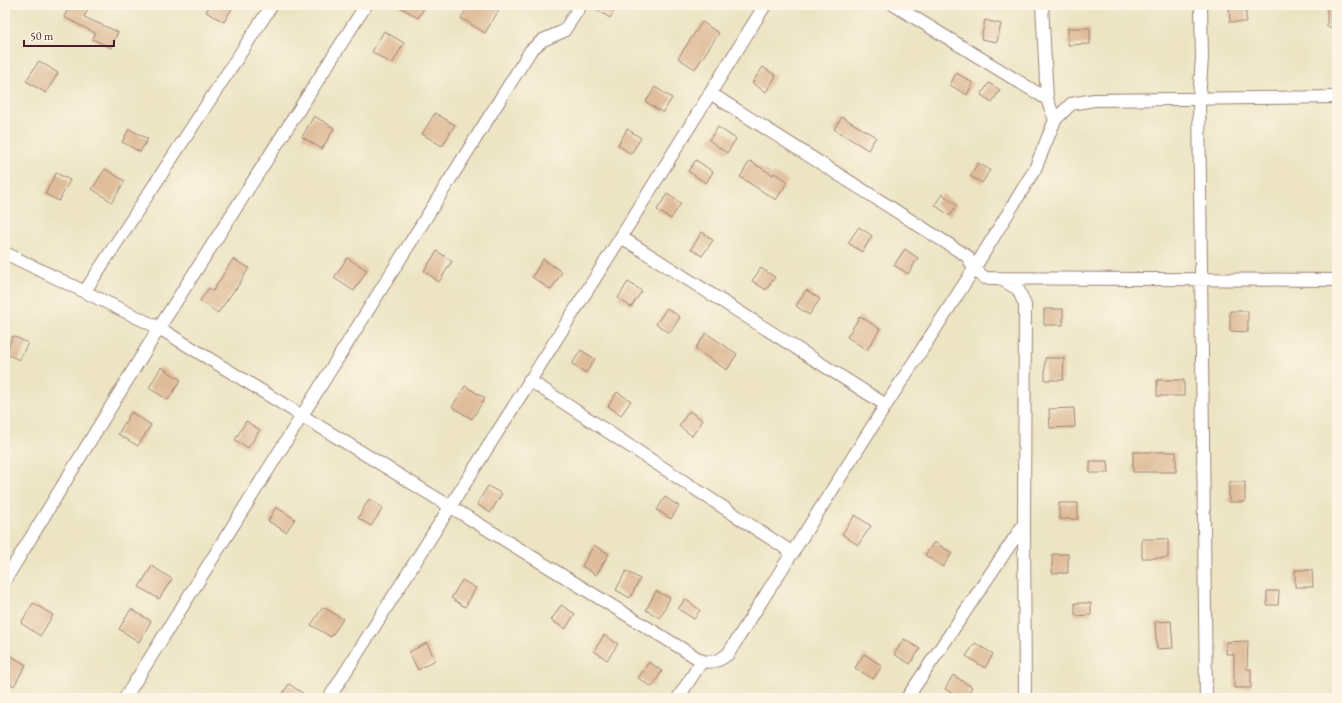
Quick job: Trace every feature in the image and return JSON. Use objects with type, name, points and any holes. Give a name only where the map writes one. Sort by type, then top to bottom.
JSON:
[{"type":"street","points":[[84,291],[272,5]]},
{"type":"street","points":[[5,580],[159,328],[366,5]]},
{"type":"street","points":[[125,698],[531,50],[543,40],[564,31],[581,5]]},
{"type":"street","points":[[329,698],[765,5]]},
{"type":"street","points":[[894,5],[1048,99]]},
{"type":"street","points":[[1042,5],[1048,99],[1055,120]]},
{"type":"street","points":[[1202,5],[1202,58],[1199,99],[1206,698]]},
{"type":"street","points":[[710,93],[967,256],[974,269],[985,278],[1337,280]]},
{"type":"street","points":[[5,253],[159,328],[702,661],[711,662],[720,660],[728,654],[974,269],[1035,169],[1055,120],[1071,104],[1094,100],[1337,97]]},
{"type":"street","points":[[620,237],[886,405]]},
{"type":"street","points":[[1002,279],[1018,289],[1025,305],[1025,698]]},
{"type":"street","points":[[529,380],[793,553]]},
{"type":"street","points":[[907,698],[1024,524]]},
{"type":"street","points":[[678,698],[702,661]]},
{"type":"building","points":[[70,5],[90,5],[84,17],[118,32],[111,48],[92,39],[95,33],[64,17]]},
{"type":"building","points":[[210,5],[234,5],[224,22],[206,12]]},
{"type":"building","points":[[397,5],[426,5],[418,18]]},
{"type":"building","points":[[469,5],[502,5],[485,33],[461,18]]},
{"type":"building","points":[[590,5],[618,5],[610,18]]},
{"type":"building","points":[[1229,5],[1246,5],[1246,22],[1230,22]]},
{"type":"building","points":[[1327,5],[1337,5],[1337,27],[1327,27]]},
{"type":"building","points":[[985,20],[1001,24],[997,42],[981,39]]},
{"type":"building","points":[[702,22],[719,33],[695,69],[678,58]]},
{"type":"building","points":[[1068,28],[1090,28],[1090,44],[1068,45]]},
{"type":"building","points":[[384,31],[404,43],[392,64],[372,52]]},
{"type":"building","points":[[39,61],[58,73],[46,93],[26,81]]},
{"type":"building","points":[[763,67],[776,76],[766,92],[752,83]]},
{"type":"building","points":[[956,73],[973,83],[967,95],[950,85]]},
{"type":"building","points":[[989,83],[1000,90],[992,102],[981,95]]},
{"type":"building","points":[[655,87],[672,98],[663,113],[646,102]]},
{"type":"building","points":[[435,113],[455,125],[442,146],[422,134]]},
{"type":"building","points":[[314,116],[334,128],[322,149],[302,137]]},
{"type":"building","points":[[842,117],[876,137],[868,150],[834,129]]},
{"type":"building","points":[[718,127],[736,139],[727,153],[709,140]]},
{"type":"building","points":[[129,129],[148,139],[140,152],[122,142]]},
{"type":"building","points":[[627,129],[641,138],[631,154],[618,145]]},
{"type":"building","points":[[696,160],[713,172],[706,183],[688,171]]},
{"type":"building","points":[[750,161],[773,175],[774,173],[788,181],[776,200],[740,177]]},
{"type":"building","points":[[978,163],[990,170],[982,183],[970,176]]},
{"type":"building","points":[[105,169],[125,181],[112,202],[92,189]]},
{"type":"building","points":[[56,173],[70,180],[59,201],[45,194]]},
{"type":"building","points":[[667,194],[681,203],[671,219],[657,210]]},
{"type":"building","points":[[942,194],[957,205],[950,216],[935,205]]},
{"type":"building","points":[[859,227],[872,236],[862,252],[848,243]]},
{"type":"building","points":[[702,232],[713,240],[702,256],[691,249]]},
{"type":"building","points":[[905,249],[918,258],[908,274],[894,265]]},
{"type":"building","points":[[437,251],[452,261],[439,282],[424,271]]},
{"type":"building","points":[[347,258],[367,270],[354,291],[334,278]]},
{"type":"building","points":[[233,259],[249,268],[236,289],[218,313],[200,301],[209,288],[213,291]]},
{"type":"building","points":[[543,259],[562,272],[551,290],[532,277]]},
{"type":"building","points":[[761,268],[775,277],[766,290],[752,281]]},
{"type":"building","points":[[628,282],[642,291],[631,307],[618,298]]},
{"type":"building","points":[[806,290],[820,299],[809,315],[796,306]]},
{"type":"building","points":[[667,308],[680,317],[670,333],[656,324]]},
{"type":"building","points":[[1044,309],[1063,309],[1063,325],[1044,325]]},
{"type":"building","points":[[1230,311],[1248,311],[1248,332],[1230,331]]},
{"type":"building","points":[[860,316],[880,329],[867,350],[847,337]]},
{"type":"building","points":[[706,333],[737,354],[727,370],[695,349]]},
{"type":"building","points":[[13,336],[28,343],[19,360],[5,353]]},
{"type":"building","points":[[581,350],[595,359],[586,373],[572,364]]},
{"type":"building","points":[[1045,358],[1064,358],[1063,380],[1045,380]]},
{"type":"building","points":[[161,367],[181,380],[168,400],[149,388]]},
{"type":"building","points":[[1157,380],[1184,380],[1184,396],[1157,396]]},
{"type":"building","points":[[465,386],[485,398],[472,419],[452,407]]},
{"type":"building","points":[[617,392],[631,401],[621,415],[608,406]]},
{"type":"building","points":[[1074,408],[1075,427],[1050,428],[1049,409]]},
{"type":"building","points":[[689,411],[703,420],[692,436],[679,426]]},
{"type":"building","points":[[131,412],[151,425],[138,446],[118,434]]},
{"type":"building","points":[[246,421],[260,430],[248,448],[235,440]]},
{"type":"building","points":[[1133,452],[1176,452],[1176,472],[1133,472]]},
{"type":"building","points":[[1090,461],[1108,461],[1109,473],[1090,473]]},
{"type":"building","points":[[1229,482],[1245,482],[1245,502],[1229,502]]},
{"type":"building","points":[[488,486],[502,494],[490,513],[477,504]]},
{"type":"building","points":[[665,497],[679,506],[671,519],[657,510]]},
{"type":"building","points":[[369,499],[383,508],[371,526],[358,518]]},
{"type":"building","points":[[1059,503],[1078,503],[1078,519],[1059,519]]},
{"type":"building","points":[[276,507],[295,519],[286,532],[268,521]]},
{"type":"building","points":[[855,515],[871,526],[858,545],[842,534]]},
{"type":"building","points":[[1142,539],[1168,539],[1168,558],[1142,558]]},
{"type":"building","points":[[934,542],[952,553],[943,567],[925,555]]},
{"type":"building","points":[[594,545],[609,554],[596,575],[582,566]]},
{"type":"building","points":[[1052,554],[1068,554],[1068,573],[1052,573]]},
{"type":"building","points":[[152,566],[172,579],[159,599],[139,587]]},
{"type":"building","points":[[1295,570],[1312,570],[1313,587],[1295,587]]},
{"type":"building","points":[[626,571],[640,579],[630,598],[616,590]]},
{"type":"building","points":[[462,580],[476,588],[465,607],[451,598]]},
{"type":"building","points":[[656,591],[670,598],[660,618],[646,610]]},
{"type":"building","points":[[1267,591],[1279,591],[1278,605],[1267,605]]},
{"type":"building","points":[[685,599],[700,610],[694,619],[678,609]]},
{"type":"building","points":[[33,603],[53,615],[40,636],[21,623]]},
{"type":"building","points":[[1075,603],[1091,603],[1091,615],[1075,616]]},
{"type":"building","points":[[561,605],[575,614],[565,629],[551,620]]},
{"type":"building","points":[[323,607],[343,619],[331,637],[311,625]]},
{"type":"building","points":[[131,609],[151,621],[139,642],[119,629]]},
{"type":"building","points":[[1171,621],[1173,648],[1157,649],[1155,622]]},
{"type":"building","points":[[604,635],[618,644],[607,660],[594,651]]},
{"type":"building","points":[[904,639],[920,649],[910,664],[894,654]]},
{"type":"building","points":[[1248,641],[1247,669],[1251,669],[1251,688],[1234,688],[1234,654],[1226,654],[1226,642]]},
{"type":"building","points":[[427,643],[435,660],[418,670],[409,652]]},
{"type":"building","points":[[975,643],[993,654],[985,668],[966,656]]},
{"type":"building","points":[[5,652],[26,665],[14,686],[5,680]]},
{"type":"building","points":[[864,654],[882,666],[873,679],[855,668]]},
{"type":"building","points":[[649,662],[662,671],[652,687],[638,678]]},
{"type":"building","points":[[953,675],[972,687],[965,698],[959,698],[945,689]]},
{"type":"building","points":[[289,684],[310,698],[280,698]]}]
